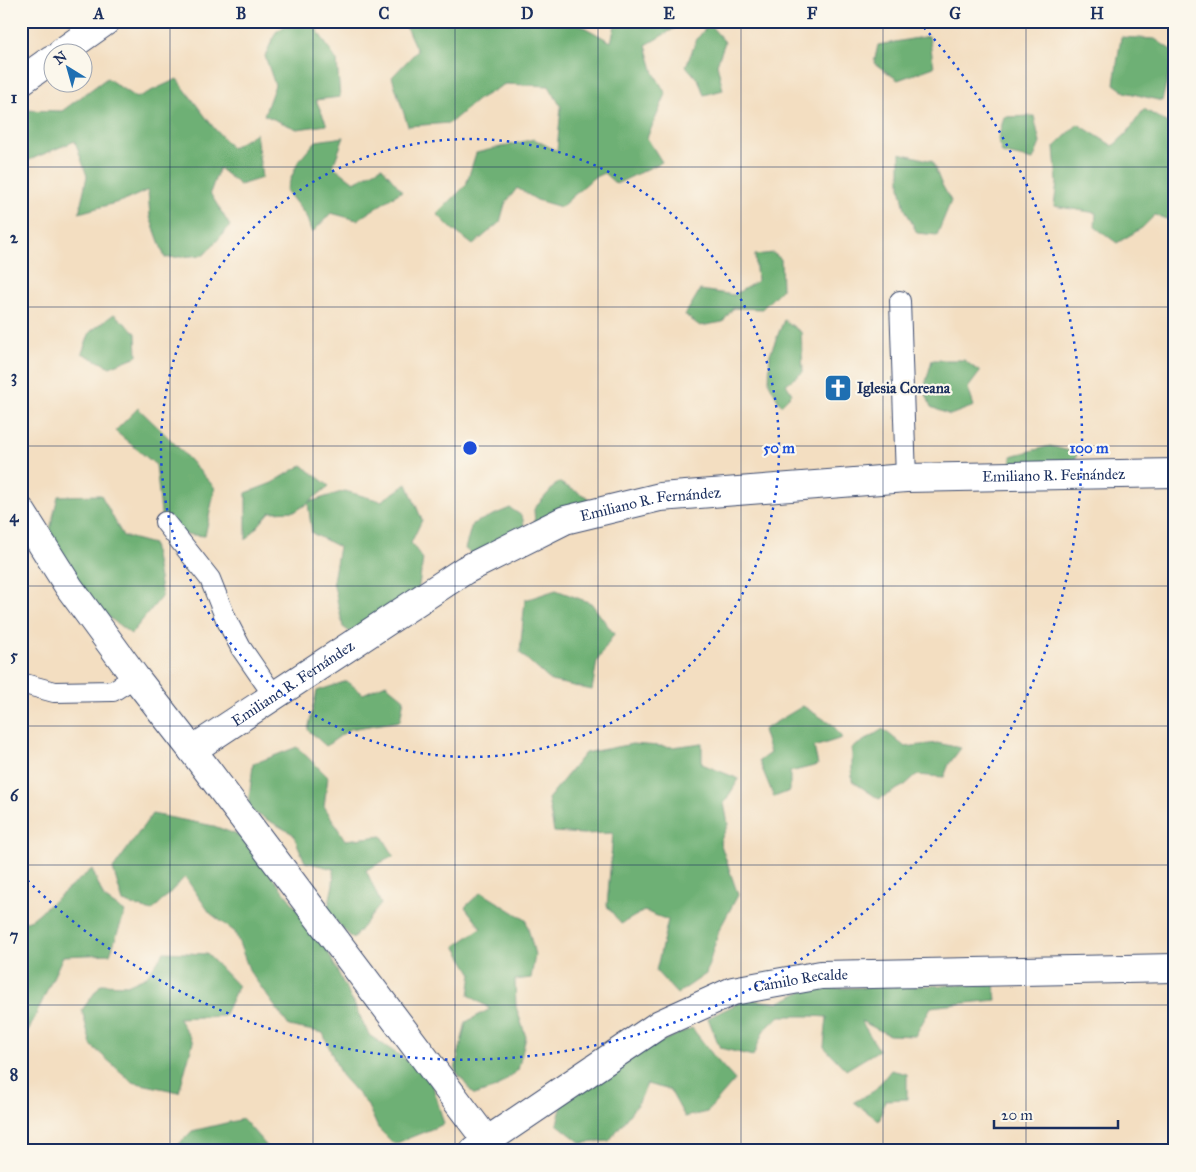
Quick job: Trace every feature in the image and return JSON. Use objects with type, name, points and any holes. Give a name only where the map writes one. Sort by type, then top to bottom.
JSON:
[{"type":"street","points":[[76,42],[106,21]]},
{"type":"street","points":[[21,81],[42,66]]},
{"type":"street","name":"Emiliano R. Fernández","points":[[192,750],[465,570],[566,520],[660,497],[906,478],[1175,473]]},
{"type":"street","points":[[21,511],[69,587],[135,677],[192,750],[480,1146]]},
{"type":"street","name":"Camilo Recalde","points":[[480,1146],[660,1024],[733,991],[821,975],[1175,968]]},
{"type":"lane","points":[[900,301],[906,478]]},
{"type":"lane","points":[[165,522],[210,579],[226,620],[241,648],[274,696]]},
{"type":"lane","points":[[21,683],[54,692],[113,691],[135,677]]},
{"type":"green space","points":[[293,21],[311,21],[337,61],[340,97],[316,100],[327,125],[297,129],[264,115],[275,85],[265,56],[276,32]]},
{"type":"green space","points":[[406,21],[573,21],[611,42],[616,21],[674,21],[677,27],[646,45],[654,73],[666,94],[647,138],[662,162],[616,184],[604,173],[593,178],[561,207],[537,200],[517,188],[505,204],[500,222],[473,245],[437,214],[466,185],[476,153],[534,139],[557,151],[561,107],[549,86],[505,84],[477,100],[450,123],[408,126],[392,77],[417,51],[407,29]]},
{"type":"green space","points":[[709,24],[725,42],[717,64],[723,90],[704,95],[699,81],[686,66],[697,39]]},
{"type":"green space","points":[[929,36],[934,67],[898,80],[874,63],[878,45]]},
{"type":"green space","points":[[1121,37],[1155,39],[1174,52],[1162,101],[1125,92],[1114,84]]},
{"type":"green space","points":[[107,78],[136,98],[177,79],[214,128],[232,148],[256,133],[262,178],[240,185],[219,168],[210,193],[230,226],[204,255],[165,258],[150,217],[148,190],[126,200],[79,213],[87,176],[75,141],[21,162],[21,110],[62,111],[88,92],[92,92],[92,89]]},
{"type":"green space","points":[[1144,109],[1171,125],[1168,156],[1175,146],[1175,222],[1155,215],[1142,228],[1117,243],[1095,227],[1096,213],[1054,206],[1057,183],[1054,147],[1078,124],[1113,146],[1127,133]]},
{"type":"green space","points":[[1034,116],[1040,143],[1033,160],[1002,153],[998,139],[1004,117]]},
{"type":"green space","points":[[344,137],[333,166],[354,182],[382,167],[402,191],[357,220],[331,213],[312,233],[306,216],[286,190],[298,162],[316,141]]},
{"type":"green space","points":[[900,153],[932,161],[951,201],[937,235],[917,233],[905,209],[900,187]]},
{"type":"green space","points":[[773,253],[781,259],[782,289],[762,309],[733,308],[723,322],[700,326],[685,315],[700,290],[734,295],[757,281],[755,255]]},
{"type":"green space","points":[[114,314],[136,333],[137,356],[110,367],[82,353],[90,332]]},
{"type":"green space","points":[[784,320],[801,332],[803,372],[786,384],[792,394],[781,405],[769,383],[770,354]]},
{"type":"green space","points":[[932,360],[964,360],[980,372],[968,388],[974,406],[950,415],[931,407],[924,389]]},
{"type":"green space","points":[[138,408],[177,446],[215,488],[205,536],[163,532],[156,465],[115,431]]},
{"type":"green space","points":[[1050,446],[1077,453],[1073,468],[1012,478],[1011,456]]},
{"type":"green space","points":[[302,465],[329,486],[309,502],[345,491],[381,501],[407,484],[422,520],[411,543],[423,559],[417,598],[357,637],[343,627],[333,581],[339,547],[312,533],[308,503],[296,511],[270,512],[246,540],[246,493],[272,483]]},
{"type":"green space","points":[[558,482],[587,497],[596,513],[536,539],[534,509]]},
{"type":"green space","points":[[101,495],[123,536],[153,544],[162,596],[131,634],[69,587],[50,530],[58,496]]},
{"type":"green space","points":[[510,508],[522,516],[527,537],[477,557],[465,549],[472,524]]},
{"type":"green space","points":[[556,590],[591,603],[614,634],[597,661],[592,690],[551,681],[520,653],[525,600]]},
{"type":"green space","points":[[347,681],[363,694],[386,684],[404,699],[400,721],[350,729],[326,746],[308,730],[317,691]]},
{"type":"green space","points":[[803,706],[833,725],[842,738],[814,747],[818,765],[790,772],[790,791],[774,797],[759,761],[770,753],[763,730]]},
{"type":"green space","points":[[883,729],[905,747],[937,743],[961,748],[949,764],[944,777],[916,775],[905,785],[879,799],[852,781],[852,748]]},
{"type":"green space","points":[[702,743],[702,764],[739,779],[724,803],[728,824],[720,842],[738,895],[719,930],[706,974],[677,994],[656,971],[668,920],[644,911],[621,924],[607,906],[613,833],[583,834],[554,832],[548,799],[585,753],[632,744],[673,747]]},
{"type":"green space","points":[[297,747],[328,777],[324,806],[345,840],[382,836],[394,856],[366,870],[381,904],[353,939],[327,912],[333,885],[334,869],[305,862],[293,834],[248,809],[253,764]]},
{"type":"green space","points":[[152,814],[214,826],[240,836],[323,942],[369,1035],[430,1076],[444,1124],[394,1144],[378,1128],[367,1104],[341,1075],[323,1033],[289,1026],[250,972],[235,932],[210,913],[185,877],[152,911],[123,902],[113,869]]},
{"type":"green space","points":[[92,869],[104,898],[125,912],[110,954],[63,956],[29,1030],[21,1033],[21,923],[32,919]]},
{"type":"green space","points":[[481,892],[526,920],[535,955],[531,978],[515,980],[516,1007],[526,1037],[518,1070],[496,1088],[474,1095],[455,1070],[466,1022],[490,1009],[469,995],[472,974],[455,946],[481,928],[465,907]]},
{"type":"green space","points":[[164,952],[207,954],[238,986],[224,1016],[178,1018],[193,1042],[179,1092],[132,1082],[91,1045],[82,1010],[101,984],[127,985],[147,976]]},
{"type":"green space","points":[[994,984],[996,1000],[931,1007],[915,1036],[889,1035],[861,1021],[879,1050],[846,1070],[824,1047],[827,1017],[780,1016],[764,1030],[753,1056],[720,1048],[708,1018],[747,999],[778,1003],[807,989]]},
{"type":"green space","points":[[692,1028],[735,1080],[707,1112],[685,1117],[670,1090],[647,1084],[639,1102],[609,1141],[581,1143],[557,1124],[563,1101],[611,1074],[638,1052]]},
{"type":"green space","points":[[891,1070],[907,1074],[907,1099],[885,1100],[879,1121],[854,1102],[874,1091]]},
{"type":"green space","points":[[243,1119],[271,1151],[172,1151],[192,1131]]},
{"type":"place","name":"Iglesia Coreana","points":[[838,388]]}]
